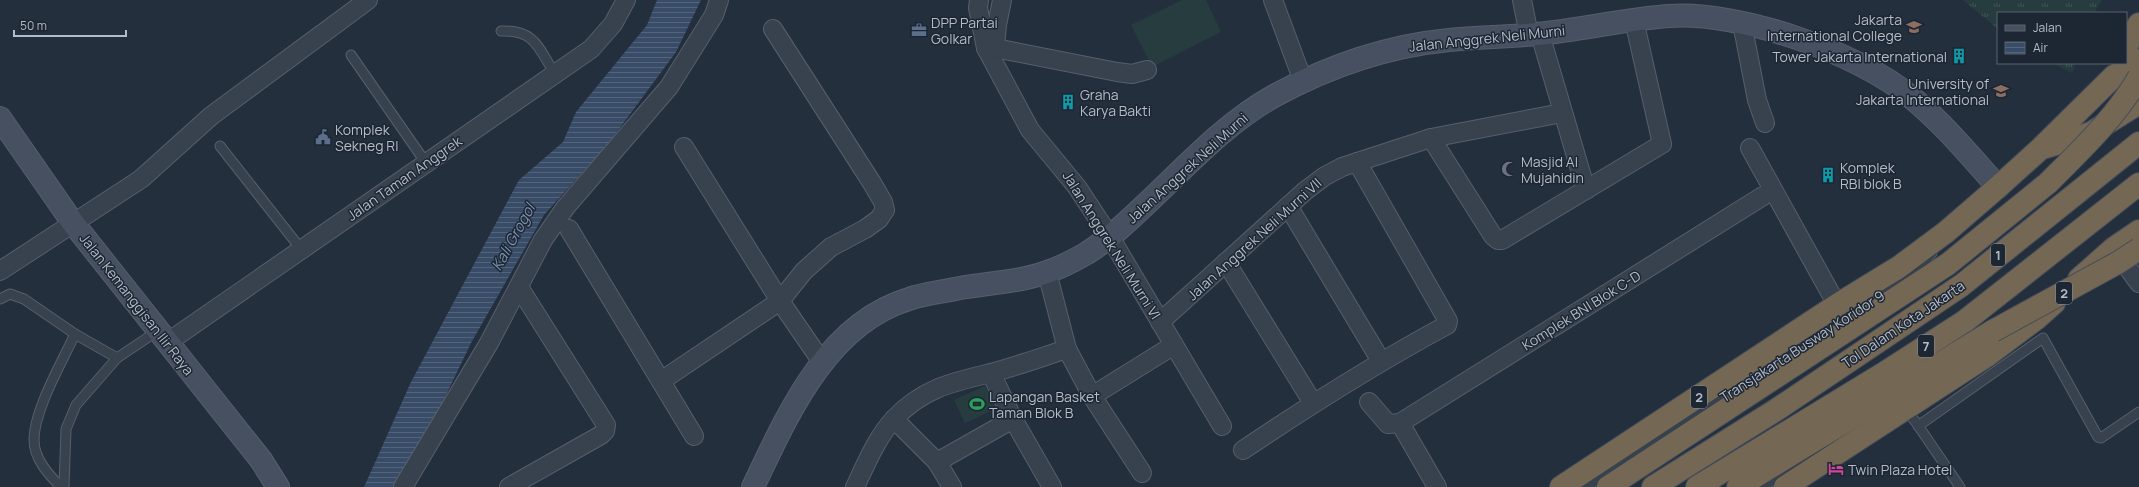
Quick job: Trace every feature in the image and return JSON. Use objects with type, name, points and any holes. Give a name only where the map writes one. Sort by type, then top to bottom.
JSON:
[{"type":"highway","points":[[2127,45],[2139,24]]},
{"type":"highway","name":"2","points":[[1561,487],[1838,303],[1900,268],[1946,232],[2039,150],[2116,70],[2129,69],[2139,60]]},
{"type":"highway","points":[[1608,487],[1948,264],[2048,183],[2082,149],[2114,113],[2139,77]]},
{"type":"highway","name":"2","points":[[2039,150],[2064,140],[2092,133],[2139,103]]},
{"type":"highway","name":"Tol Dalam Kota Jakarta","points":[[1653,487],[1776,410],[1962,285],[2139,143]]},
{"type":"highway","name":"Tol Dalam Kota Jakarta","points":[[1697,487],[1881,375],[1965,321],[2139,184]]},
{"type":"highway","name":"2","points":[[1785,487],[1904,414],[1988,355],[2039,328],[2114,248],[2139,231]]},
{"type":"highway","points":[[1738,487],[1993,331],[2119,262],[2139,249]]},
{"type":"street","points":[[0,271],[141,179],[211,116],[368,0]]},
{"type":"street","name":"Jalan Taman Anggrek","points":[[163,336],[301,249],[591,49],[613,24],[626,0]]},
{"type":"street","points":[[403,487],[489,342],[543,240],[566,208],[669,87],[710,21],[719,0]]},
{"type":"street","name":"Jalan Anggrek Neli Murni VI","points":[[979,0],[978,8],[991,48],[1030,130],[1074,182],[1110,238],[1222,426]]},
{"type":"street","points":[[1002,0],[991,48],[1117,72],[1132,74],[1147,70]]},
{"type":"street","points":[[1273,0],[1303,81]]},
{"type":"street","points":[[1522,0],[1562,113],[1586,190]]},
{"type":"street","name":"Jalan Anggrek Neli Murni","points":[[753,487],[793,404],[822,362],[870,318],[909,298],[1047,272],[1086,254],[1110,238],[1220,134],[1245,114],[1303,81],[1331,68],[1412,45],[1448,40],[1535,35],[1634,20],[1679,15],[1706,16],[1742,23],[1803,40],[1834,52],[1859,63],[1888,80],[1912,98],[1937,120],[1998,187]]},
{"type":"street","points":[[1431,138],[1493,236],[1498,240],[1502,240],[1662,144],[1634,20]]},
{"type":"street","points":[[1742,23],[1757,100],[1765,123]]},
{"type":"street","points":[[661,381],[780,301],[804,271],[831,247],[865,229],[879,219],[885,210],[883,202],[872,183],[773,29]]},
{"type":"street","name":"Jalan Anggrek Neli Murni VII","points":[[1160,322],[1288,206],[1325,176],[1357,162],[1431,138],[1562,113]]},
{"type":"street","name":"Jalan Kemanggisan Ilir Raya","points":[[0,118],[73,223],[261,460],[278,487]]},
{"type":"street","points":[[684,147],[780,301],[822,362]]},
{"type":"street","points":[[1750,148],[1838,303]]},
{"type":"street","points":[[1243,450],[1313,403],[1381,361],[1446,325],[1448,322],[1357,162]]},
{"type":"street","name":"Komplek BNI Blok C-D","points":[[1400,423],[1763,196]]},
{"type":"street","points":[[1288,206],[1381,361]]},
{"type":"street","points":[[569,229],[694,436]]},
{"type":"street","points":[[2114,248],[2139,283]]},
{"type":"street","points":[[1226,262],[1313,403]]},
{"type":"street","points":[[1047,272],[1067,349],[1092,396],[1142,473]]},
{"type":"street","points":[[509,487],[601,434],[605,431],[606,425],[519,287]]},
{"type":"street","points":[[1092,396],[1174,345]]},
{"type":"street","points":[[855,487],[866,464],[894,419],[916,400],[940,387],[965,378],[991,373],[1067,349]]},
{"type":"street","points":[[991,373],[1013,419],[1052,487]]},
{"type":"street","points":[[1369,402],[1388,424],[1400,423],[1437,487]]},
{"type":"street","points":[[894,419],[937,462],[952,487]]},
{"type":"street","points":[[937,462],[1013,419]]},
{"type":"lane","points":[[501,30],[517,30],[525,33],[533,40],[555,74]]},
{"type":"lane","points":[[351,55],[426,163]]},
{"type":"lane","points":[[220,146],[301,249]]},
{"type":"lane","points":[[0,299],[10,294],[24,299],[75,334],[117,358]]},
{"type":"lane","points":[[1960,487],[1904,414],[2039,328],[2098,437],[2101,438],[2139,412]]},
{"type":"lane","points":[[62,487],[41,464],[33,441],[39,412],[75,334]]},
{"type":"lane","points":[[62,487],[66,428],[76,405],[117,358],[163,336]]},
{"type":"lane","name":"Transjakarta Busway Koridor 9","points":[[1586,487],[1754,379]]},
{"type":"lane","points":[[1762,487],[1843,437]]},
{"type":"green space","points":[[1182,0],[1206,0],[1221,32],[1152,67],[1131,25]]},
{"type":"green space","points":[[1963,0],[2102,0],[2095,12],[1997,12],[1997,28]]},
{"type":"green space","points":[[2054,64],[2076,64],[2072,73]]},
{"type":"green space","name":"Lapangan Basket Taman Blok B","points":[[989,384],[1000,407],[965,423],[954,400]]},
{"type":"water","name":"Kali Grogol","points":[[657,0],[701,0],[676,52],[608,144],[544,215],[471,343],[434,420],[396,487],[364,487],[411,382],[519,180],[563,142],[576,112],[647,25]]},
{"type":"place","name":"Jakarta International College","points":[[1914,27]]},
{"type":"place","name":"DPP Partai Golkar","points":[[919,30]]},
{"type":"place","name":"Tower Jakarta International","points":[[1959,56]]},
{"type":"place","name":"University of Jakarta International","points":[[2001,91]]},
{"type":"place","name":"Graha Karya Bakti","points":[[1068,102]]},
{"type":"place","name":"Komplek Sekneg RI","points":[[323,137]]},
{"type":"place","name":"Masjid Al Mujahidin","points":[[1509,169]]},
{"type":"place","name":"Komplek RBI blok B","points":[[1828,175]]},
{"type":"place","name":"Lapangan Basket Taman Blok B","points":[[977,404]]},
{"type":"place","name":"Twin Plaza Hotel","points":[[1836,469]]}]
